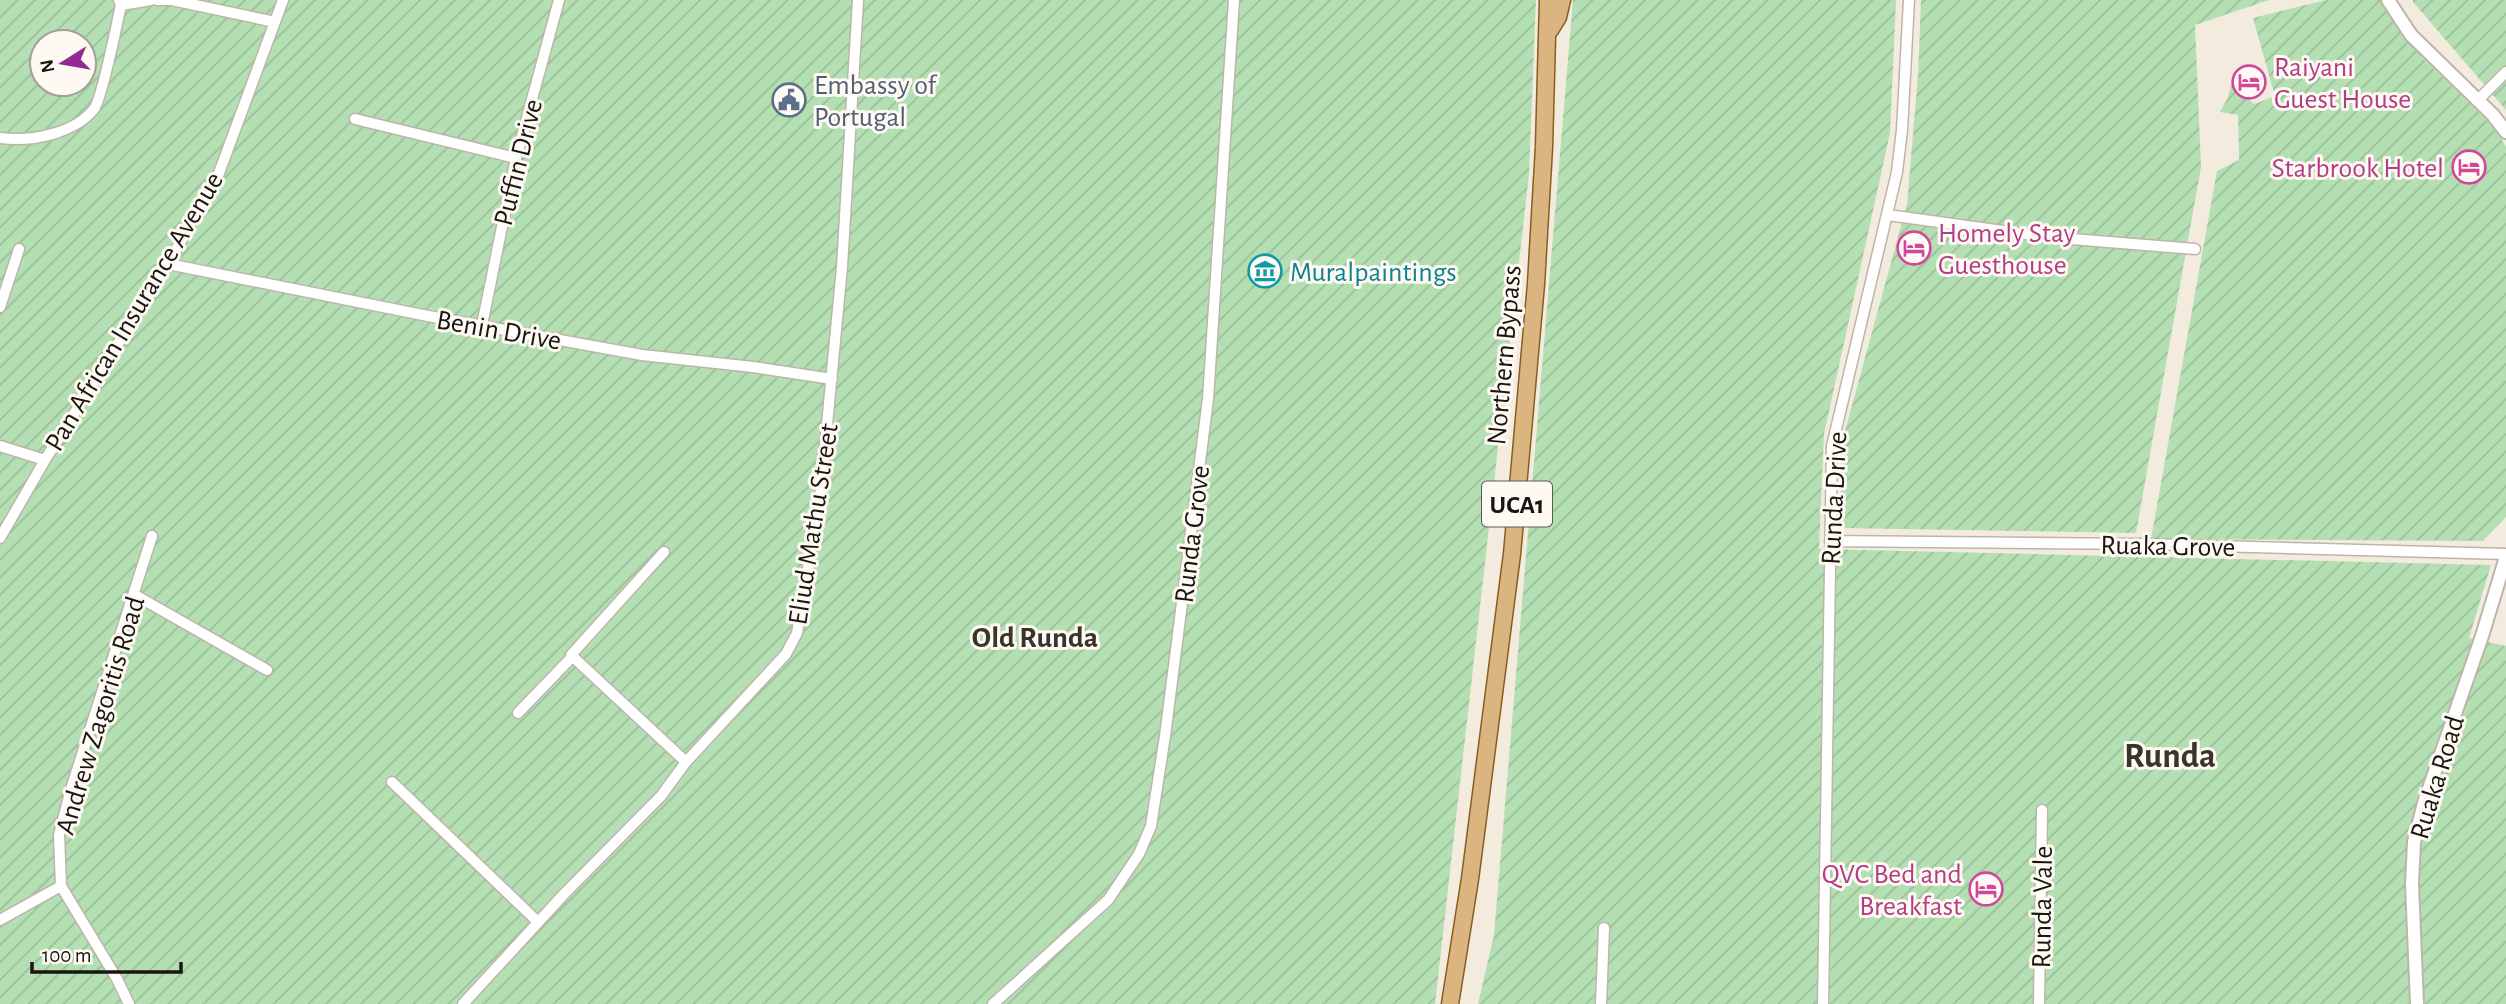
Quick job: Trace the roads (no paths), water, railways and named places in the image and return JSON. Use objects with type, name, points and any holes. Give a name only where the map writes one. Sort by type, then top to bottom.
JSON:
[{"type":"main road","name":"Northern Bypass","points":[[1450,1004],[1470,879],[1512,554],[1536,284],[1545,147],[1548,0]]},
{"type":"main road","points":[[1547,36],[1558,17],[1562,0]]},
{"type":"street","points":[[0,138],[46,136],[78,125],[96,107],[120,2],[151,0]]},
{"type":"street","points":[[157,0],[172,0],[275,22]]},
{"type":"street","name":"Pan African Insurance Avenue","points":[[0,538],[45,460],[169,264],[219,173],[283,0]]},
{"type":"street","name":"Puffin Drive","points":[[482,325],[516,158],[559,0]]},
{"type":"street","name":"Eliud Mathu Street","points":[[463,1004],[538,922],[661,796],[685,762],[786,654],[797,634],[820,498],[832,379],[843,254],[858,0]]},
{"type":"street","name":"Runda Grove","points":[[993,1004],[1108,900],[1139,854],[1151,826],[1208,399],[1234,0]]},
{"type":"street","name":"Runda Drive","points":[[1823,1004],[1832,446],[1897,172],[1909,0]]},
{"type":"street","points":[[2388,0],[2411,35],[2506,132]]},
{"type":"street","points":[[2477,101],[2506,72]]},
{"type":"street","points":[[355,119],[516,158]]},
{"type":"street","points":[[1888,215],[2047,237],[2194,249]]},
{"type":"street","points":[[0,307],[19,250]]},
{"type":"street","name":"Benin Drive","points":[[169,264],[428,316],[642,355],[753,366],[832,379]]},
{"type":"street","points":[[0,446],[45,460]]},
{"type":"street","name":"Andrew Zagoritis Road","points":[[129,1004],[61,886],[59,835],[71,789],[152,536]]},
{"type":"street","name":"Ruaka Grove","points":[[1830,541],[2140,544],[2506,555]]},
{"type":"street","points":[[518,713],[572,657],[571,653],[664,552]]},
{"type":"street","name":"Ruaka Road","points":[[2417,1004],[2412,926],[2414,842],[2424,803],[2482,636],[2506,555]]},
{"type":"street","points":[[135,595],[267,670]]},
{"type":"street","points":[[572,657],[685,762]]},
{"type":"street","points":[[392,782],[538,922]]},
{"type":"street","name":"Runda Vale","points":[[2039,1004],[2042,810]]},
{"type":"street","points":[[0,920],[61,886]]},
{"type":"street","points":[[1601,1004],[1604,928]]},
{"type":"place","name":"Raiyani Guest House","points":[[2249,82]]},
{"type":"place","name":"Embassy of Portugal","points":[[789,100]]},
{"type":"place","name":"Starbrook Hotel","points":[[2469,167]]},
{"type":"place","name":"Homely Stay Guesthouse","points":[[1914,248]]},
{"type":"place","name":"Muralpaintings","points":[[1265,271]]},
{"type":"place","name":"QVC Bed and Breakfast","points":[[1986,889]]},
{"type":"district","name":"Old Runda","points":[[1035,637]]},
{"type":"district","name":"Runda","points":[[2170,755]]}]
